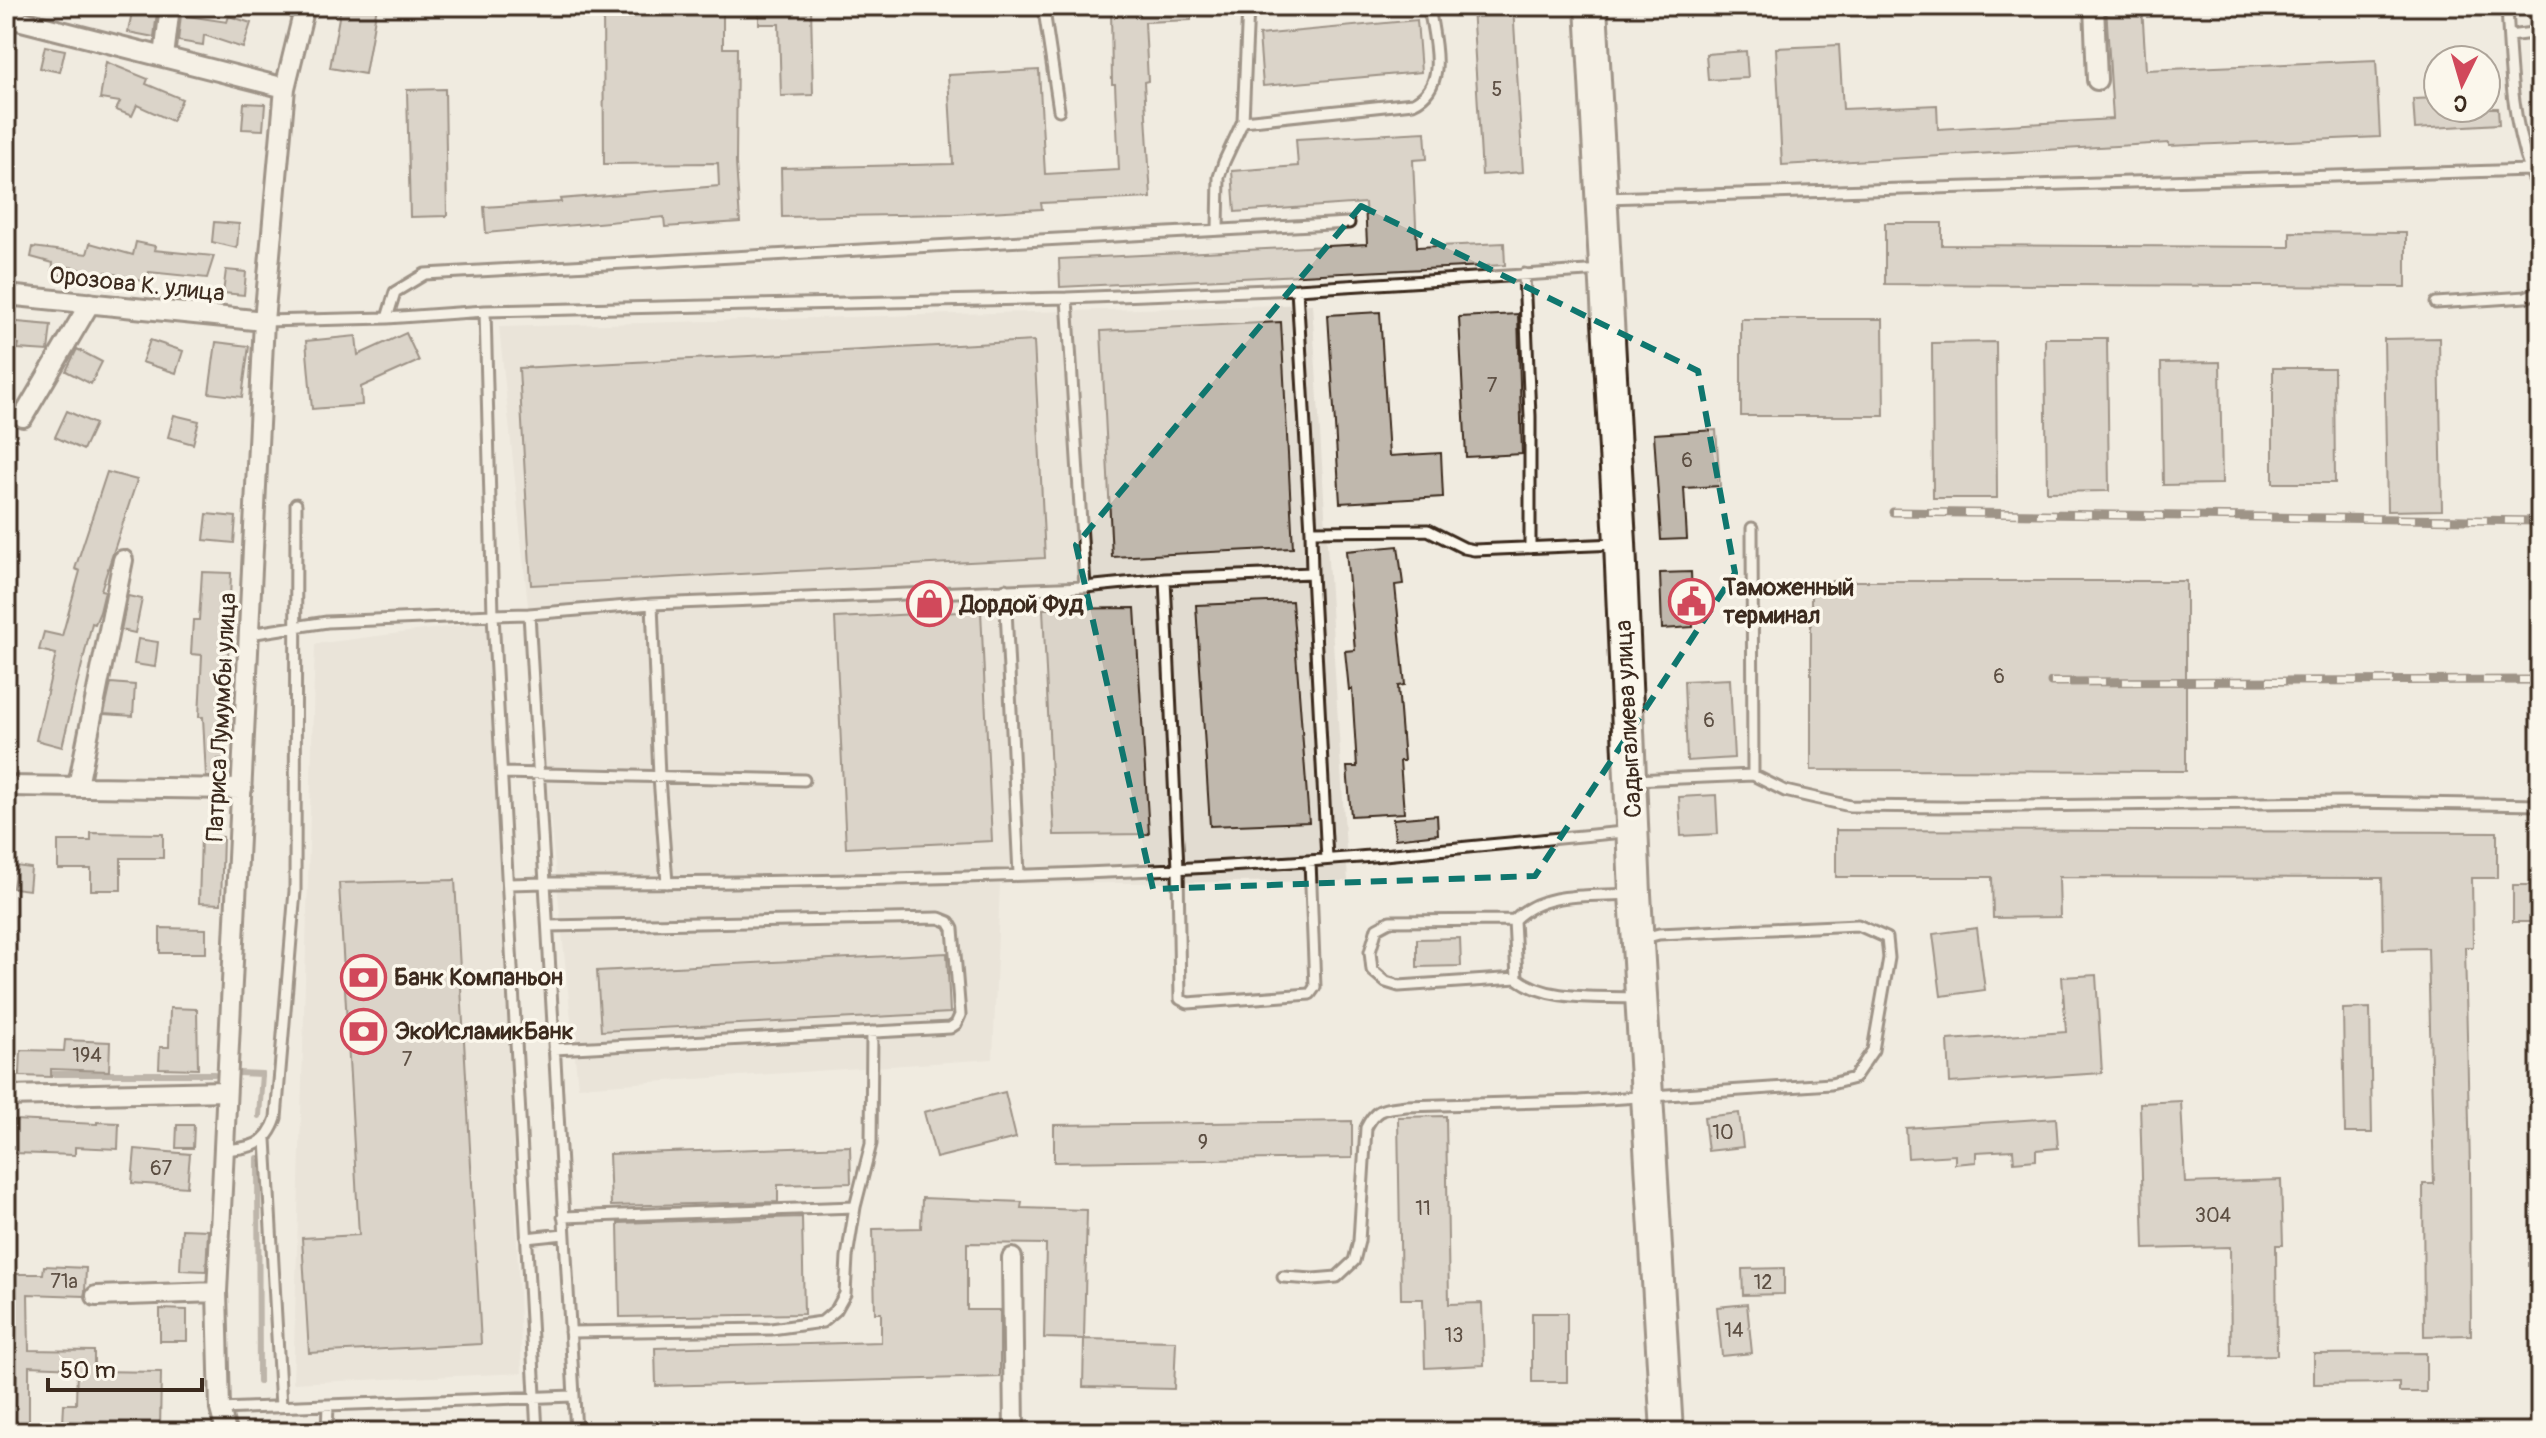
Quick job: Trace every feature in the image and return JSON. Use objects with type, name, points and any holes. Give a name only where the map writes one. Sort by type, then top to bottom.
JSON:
[{"type":"main road","name":"Садыгалиева улица","points":[[1591,6],[1635,894],[1675,1431]]},
{"type":"street","points":[[164,57],[170,6]]},
{"type":"street","name":"Патриса Лумумбы улица","points":[[226,1432],[220,1409],[217,1292],[264,321],[285,88],[305,6]]},
{"type":"street","points":[[2094,6],[2097,80]]},
{"type":"street","points":[[6,17],[285,88]]},
{"type":"street","name":"Орозова К. улица","points":[[6,295],[264,321]]},
{"type":"street","points":[[23,417],[90,303]]},
{"type":"street","points":[[78,786],[123,560]]},
{"type":"street","points":[[6,786],[242,789]]},
{"type":"street","points":[[6,1096],[226,1091]]},
{"type":"street","points":[[1012,1258],[1014,1432]]},
{"type":"street","points":[[96,1296],[217,1292]]},
{"type":"lane","points":[[1041,6],[1059,110]]},
{"type":"lane","points":[[1218,229],[1219,177],[1243,121],[1248,6]]},
{"type":"lane","points":[[1243,121],[1413,103],[1424,98],[1434,85],[1437,70],[1429,6]]},
{"type":"lane","points":[[2507,6],[2512,93],[2519,140],[2540,192]]},
{"type":"lane","points":[[2509,36],[2540,32]]},
{"type":"lane","points":[[1600,198],[2485,174],[2530,170]]},
{"type":"lane","points":[[387,318],[395,292],[425,274],[1349,223]]},
{"type":"lane","points":[[264,321],[387,318],[485,311],[1067,298],[1297,289],[1605,270]]},
{"type":"lane","points":[[1524,274],[1530,416],[1530,548]]},
{"type":"lane","points":[[1297,289],[1327,859]]},
{"type":"lane","points":[[2436,303],[2526,297],[2540,291]]},
{"type":"lane","points":[[1067,298],[1085,587]]},
{"type":"lane","points":[[485,311],[493,615],[537,1432]]},
{"type":"lane","points":[[281,1407],[266,1139],[276,1118],[295,891],[296,504]]},
{"type":"lane","points":[[1752,528],[1753,775]]},
{"type":"lane","points":[[1311,531],[1421,529],[1474,550],[1620,543]]},
{"type":"lane","points":[[249,634],[327,622],[529,614],[652,604],[1085,587],[1165,579],[1312,573]]},
{"type":"lane","points":[[1165,579],[1178,869],[1180,999],[1188,1003],[1310,994],[1315,987],[1310,861]]},
{"type":"lane","points":[[1005,589],[1019,874]]},
{"type":"lane","points":[[652,604],[667,883]]},
{"type":"lane","points":[[529,614],[576,1432]]},
{"type":"lane","points":[[502,773],[804,780]]},
{"type":"lane","points":[[1630,780],[1753,775],[1785,791],[1850,806],[2347,802],[2540,805]]},
{"type":"lane","points":[[508,884],[667,883],[1178,869],[1310,861],[1633,831]]},
{"type":"lane","points":[[1635,894],[1546,899],[1524,910],[1514,920],[1390,921],[1377,928],[1370,952],[1372,970],[1386,982],[1399,986],[1517,978],[1530,988],[1554,993],[1642,999]]},
{"type":"lane","points":[[548,926],[939,918],[949,922],[953,929],[960,1015],[950,1028],[554,1049]]},
{"type":"lane","points":[[1514,920],[1517,978]]},
{"type":"lane","points":[[1283,1277],[1337,1277],[1354,1261],[1359,1241],[1366,1128],[1373,1114],[1380,1110],[1649,1097],[1831,1084],[1854,1078],[1873,1050],[1889,958],[1887,938],[1858,925],[1659,934],[1638,940]]},
{"type":"lane","points":[[570,1332],[771,1329],[822,1322],[836,1310],[845,1294],[855,1207],[871,1144],[872,1032]]},
{"type":"lane","points":[[224,1150],[252,1148],[266,1139]]},
{"type":"lane","points":[[563,1217],[855,1207]]},
{"type":"lane","points":[[526,1238],[564,1234]]},
{"type":"lane","points":[[220,1409],[573,1396]]},
{"type":"lane","points":[[327,1432],[328,1405]]},
{"type":"highlighted area","points":[[1361,206],[1698,371],[1735,573],[1535,876],[1153,889],[1076,545]]},
{"type":"shaded area","name":"Дордой Фуд","points":[[1312,304],[1348,881],[1000,884],[993,1059],[578,1087],[499,327]]},
{"type":"shaded area","points":[[493,621],[522,1373],[293,1383],[315,644]]},
{"type":"building","points":[[341,6],[377,6],[365,74],[330,68]]},
{"type":"building","points":[[603,6],[723,6],[723,48],[737,48],[736,163],[740,222],[665,227],[664,217],[486,233],[484,207],[719,186],[718,163],[604,164]]},
{"type":"building","points":[[759,6],[811,6],[813,95],[781,96],[779,24],[759,24]]},
{"type":"building","points":[[1111,6],[1191,6],[1191,20],[1145,22],[1148,81],[1144,82],[1151,198],[1041,203],[1042,209],[955,214],[782,217],[781,168],[953,164],[948,75],[1039,70],[1045,174],[1119,170],[1115,84],[1112,84]]},
{"type":"building","points":[[1472,6],[1513,6],[1523,172],[1482,175]]},
{"type":"building","points":[[2106,6],[2142,6],[2146,70],[2376,60],[2380,137],[2169,146],[2169,143],[1782,165],[1776,48],[1839,45],[1843,109],[1937,105],[1938,129],[2113,119]]},
{"type":"building","points":[[133,7],[157,12],[154,37],[128,32]]},
{"type":"building","points":[[181,15],[227,22],[229,16],[251,23],[243,48],[204,35],[203,45],[178,41]]},
{"type":"building","points":[[1417,20],[1421,72],[1263,86],[1259,35]]},
{"type":"building","points":[[45,46],[65,50],[60,72],[40,68]]},
{"type":"building","points":[[1746,51],[1748,78],[1708,80],[1706,54]]},
{"type":"building","points":[[106,62],[148,79],[146,84],[182,99],[172,121],[137,105],[132,116],[116,110],[120,102],[100,99]]},
{"type":"building","points":[[445,89],[447,216],[410,217],[407,90]]},
{"type":"building","points":[[2413,99],[2422,99],[2422,124],[2499,124],[2415,129]]},
{"type":"building","points":[[244,103],[265,104],[263,130],[242,129]]},
{"type":"building","points":[[1425,132],[1427,159],[1413,160],[1417,247],[1504,243],[1505,265],[1060,287],[1059,259],[1367,244],[1365,203],[1235,212],[1232,171],[1298,166],[1296,139]]},
{"type":"building","points":[[214,222],[239,224],[237,248],[212,242]]},
{"type":"building","points":[[1885,223],[1942,223],[1942,245],[2290,247],[2290,232],[2406,233],[2406,287],[1885,284]]},
{"type":"building","points":[[136,242],[155,246],[154,250],[214,256],[207,278],[149,272],[146,282],[70,267],[69,276],[52,274],[53,263],[31,257],[33,247],[87,254],[90,243],[133,255]]},
{"type":"building","points":[[226,270],[246,272],[244,295],[223,293]]},
{"type":"building","points":[[1380,312],[1389,456],[1441,453],[1443,497],[1340,503],[1328,315]]},
{"type":"building","points":[[1518,314],[1522,454],[1466,457],[1459,317]]},
{"type":"building","points":[[1741,319],[1883,319],[1884,416],[1741,416]]},
{"type":"building","points":[[6,321],[51,325],[48,351],[18,349],[19,344],[6,343]]},
{"type":"building","points":[[1281,322],[1293,548],[1112,557],[1101,331]]},
{"type":"building","points":[[406,333],[419,361],[361,387],[362,405],[312,409],[306,341],[356,336],[358,355]]},
{"type":"building","points":[[2045,338],[2107,338],[2109,491],[2047,492]]},
{"type":"building","points":[[2439,338],[2442,510],[2387,511],[2384,339]]},
{"type":"building","points":[[150,340],[183,351],[176,373],[142,362]]},
{"type":"building","points":[[1034,341],[1045,558],[531,585],[519,368]]},
{"type":"building","points":[[216,342],[249,346],[242,397],[209,393]]},
{"type":"building","points":[[1996,342],[1997,498],[1933,498],[1932,343]]},
{"type":"building","points":[[77,349],[102,362],[91,384],[66,371]]},
{"type":"building","points":[[2220,362],[2222,484],[2163,485],[2161,363]]},
{"type":"building","points":[[2273,368],[2334,368],[2335,483],[2273,483]]},
{"type":"building","points":[[67,411],[95,424],[83,450],[55,437]]},
{"type":"building","points":[[174,415],[199,421],[193,444],[168,437]]},
{"type":"building","points":[[1716,430],[1720,486],[1684,488],[1687,539],[1661,540],[1654,434]]},
{"type":"building","points":[[107,472],[137,480],[101,590],[105,591],[100,612],[95,624],[92,623],[62,747],[36,740],[56,654],[39,650],[44,632],[62,636],[80,571],[75,569]]},
{"type":"building","points":[[207,514],[236,517],[234,543],[204,540]]},
{"type":"building","points":[[1398,546],[1403,584],[1395,585],[1405,685],[1398,686],[1404,761],[1400,761],[1404,813],[1351,816],[1347,767],[1357,767],[1352,689],[1349,690],[1345,651],[1355,650],[1346,551]]},
{"type":"building","points":[[202,572],[231,573],[228,657],[225,656],[219,740],[225,740],[226,759],[218,759],[217,777],[206,777],[203,717],[199,717],[202,655],[191,654],[193,620],[199,620]]},
{"type":"building","points":[[1691,572],[1693,627],[1662,629],[1660,573]]},
{"type":"building","points":[[1811,581],[2186,581],[2186,771],[1811,770]]},
{"type":"building","points":[[128,596],[142,599],[135,633],[121,630]]},
{"type":"building","points":[[1292,601],[1309,822],[1210,826],[1196,605]]},
{"type":"building","points":[[1135,608],[1149,834],[1054,835],[1043,609]]},
{"type":"building","points":[[981,611],[992,841],[846,848],[835,618]]},
{"type":"building","points":[[138,639],[158,642],[155,667],[134,664]]},
{"type":"building","points":[[1730,679],[1734,758],[1687,761],[1684,681]]},
{"type":"building","points":[[111,683],[135,685],[133,716],[104,714]]},
{"type":"building","points":[[1716,795],[1718,834],[1681,836],[1679,797]]},
{"type":"building","points":[[1437,815],[1438,834],[1395,839],[1393,819]]},
{"type":"building","points":[[1836,830],[2497,832],[2497,878],[2472,878],[2473,947],[2465,947],[2471,1335],[2424,1336],[2423,1184],[2434,1184],[2428,948],[2383,949],[2382,878],[2059,877],[2060,917],[1993,918],[1992,877],[1836,877]]},
{"type":"building","points":[[91,833],[163,834],[163,858],[121,858],[121,890],[91,890],[91,869],[58,869],[58,841],[91,841]]},
{"type":"building","points":[[201,836],[223,837],[221,904],[199,903]]},
{"type":"building","points":[[16,866],[31,868],[29,890],[13,888]]},
{"type":"building","points":[[455,880],[481,1344],[309,1353],[302,1238],[359,1235],[339,883]]},
{"type":"building","points":[[2513,885],[2540,885],[2540,922],[2513,922]]},
{"type":"building","points":[[160,928],[206,929],[206,953],[160,953]]},
{"type":"building","points":[[1977,928],[1985,990],[1941,996],[1933,934]]},
{"type":"building","points":[[1460,938],[1461,966],[1417,967],[1417,939]]},
{"type":"building","points":[[947,953],[950,1013],[601,1031],[597,971]]},
{"type":"building","points":[[2096,975],[2102,1073],[1950,1083],[1948,1040],[2066,1032],[2062,977]]},
{"type":"building","points":[[170,1008],[197,1009],[198,1069],[159,1068],[160,1047],[169,1047]]},
{"type":"building","points":[[2370,1008],[2372,1133],[2345,1133],[2343,1009]]},
{"type":"building","points":[[65,1040],[110,1042],[109,1071],[51,1069],[51,1077],[20,1076],[21,1050],[64,1051]]},
{"type":"building","points":[[1005,1092],[1016,1138],[936,1158],[924,1112]]},
{"type":"building","points":[[2181,1101],[2185,1183],[2281,1180],[2283,1245],[2276,1245],[2277,1355],[2231,1356],[2230,1247],[2144,1249],[2140,1103]]},
{"type":"building","points":[[1739,1113],[1743,1147],[1708,1151],[1704,1117]]},
{"type":"building","points":[[1446,1116],[1449,1304],[1482,1303],[1484,1365],[1425,1368],[1423,1299],[1401,1299],[1398,1117]]},
{"type":"building","points":[[2056,1118],[2058,1148],[2036,1150],[2036,1160],[2014,1162],[2013,1150],[1976,1152],[1976,1162],[1955,1164],[1955,1155],[1908,1158],[1906,1128]]},
{"type":"building","points":[[14,1120],[119,1123],[118,1149],[75,1147],[75,1155],[13,1153]]},
{"type":"building","points":[[1352,1121],[1352,1158],[1054,1162],[1054,1125]]},
{"type":"building","points":[[177,1125],[194,1125],[193,1148],[176,1148]]},
{"type":"building","points":[[850,1146],[851,1183],[778,1185],[778,1202],[611,1206],[609,1154]]},
{"type":"building","points":[[135,1149],[190,1154],[187,1187],[132,1183]]},
{"type":"building","points":[[922,1198],[1022,1202],[1021,1208],[1087,1210],[1084,1339],[1044,1338],[1046,1244],[967,1243],[967,1310],[1000,1310],[1000,1377],[656,1386],[655,1348],[881,1342],[881,1313],[875,1313],[873,1229],[921,1228]]},
{"type":"building","points":[[802,1217],[804,1314],[620,1317],[618,1223]]},
{"type":"building","points":[[182,1229],[208,1230],[206,1271],[180,1270]]},
{"type":"building","points":[[44,1266],[86,1268],[85,1292],[84,1296],[28,1294],[29,1350],[94,1351],[94,1371],[161,1372],[160,1432],[96,1432],[96,1426],[63,1425],[64,1404],[76,1404],[77,1368],[29,1366],[29,1432],[6,1432],[6,1274],[43,1274]]},
{"type":"building","points":[[1784,1268],[1784,1294],[1743,1295],[1742,1269]]},
{"type":"building","points":[[1747,1304],[1752,1353],[1722,1356],[1717,1307]]},
{"type":"building","points":[[160,1309],[187,1310],[187,1341],[160,1341]]},
{"type":"building","points":[[1532,1313],[1567,1313],[1567,1382],[1532,1382]]},
{"type":"building","points":[[1084,1339],[1176,1341],[1174,1389],[1083,1387]]},
{"type":"building","points":[[2426,1353],[2426,1392],[2399,1392],[2399,1383],[2314,1384],[2314,1354]]},
{"type":"waterway","points":[[238,1073],[262,1074],[259,1116]]},
{"type":"waterway","points":[[6,1074],[26,1074]]},
{"type":"waterway","points":[[46,1074],[214,1074]]},
{"type":"waterway","points":[[258,1158],[259,1382]]},
{"type":"railway","points":[[1893,512],[2540,521]]},
{"type":"railway","points":[[2051,682],[2540,680]]},
{"type":"place","name":"Таможенный терминал","points":[[1692,601]]},
{"type":"place","name":"Дордой Фуд","points":[[929,604]]},
{"type":"place","name":"Банк Компаньон","points":[[363,977]]},
{"type":"place","name":"ЭкоИсламикБанк","points":[[364,1031]]}]
